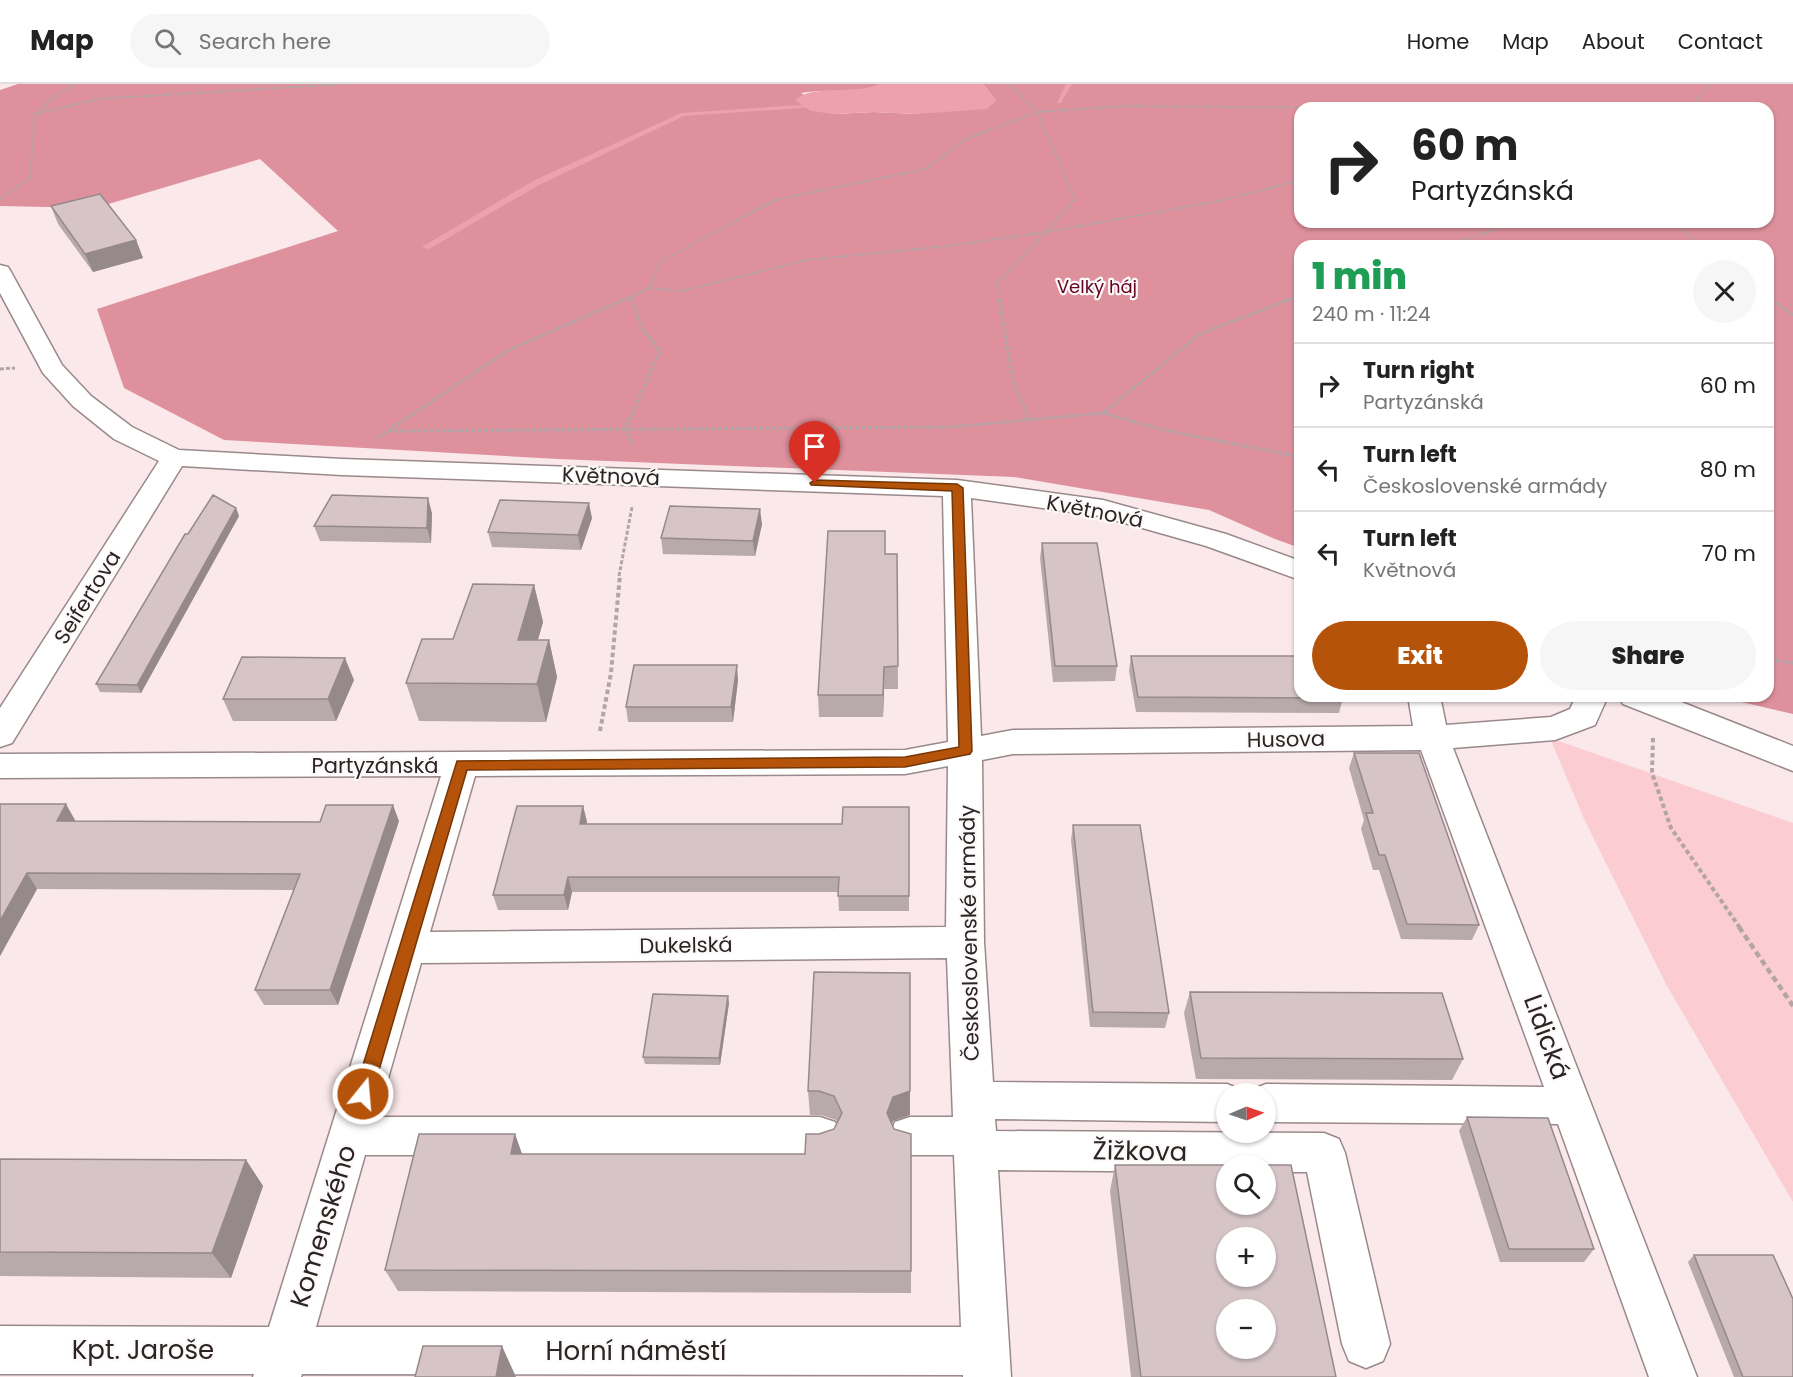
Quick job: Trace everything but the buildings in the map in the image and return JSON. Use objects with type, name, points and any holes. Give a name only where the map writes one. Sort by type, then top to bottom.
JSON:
[{"type":"street","name":"Květnová","points":[[0,272],[52,368],[82,401],[123,433],[174,458],[630,487],[957,488],[1103,508],[1216,540],[1294,569]]},
{"type":"street","name":"Seifertova","points":[[0,735],[174,458]]},
{"type":"street","name":"Československé armády","points":[[957,488],[966,751],[965,942],[987,1364]]},
{"type":"street","name":"Lidická","points":[[1425,702],[1432,738],[1448,771],[1673,1377]]},
{"type":"street","name":"Husova","points":[[966,751],[1013,742],[1432,738],[1555,728],[1582,717],[1589,702]]},
{"type":"street","points":[[1648,702],[1793,759]]},
{"type":"street","name":"Partyzánská","points":[[0,765],[905,762],[966,751]]},
{"type":"street","name":"Komenského","points":[[282,1363],[462,765]]},
{"type":"street","name":"Dukelská","points":[[407,948],[965,942]]},
{"type":"street","points":[[1276,1103],[1573,1106]]},
{"type":"street","points":[[910,1136],[1216,1104]]},
{"type":"street","name":"Žižkova","points":[[976,1129],[1324,1153],[1366,1344]]},
{"type":"street","points":[[351,1136],[820,1136]]},
{"type":"street","name":"Kpt. Jaroše","points":[[0,1350],[282,1363]]},
{"type":"street","name":"Horní náměstí","points":[[282,1363],[987,1364]]},
{"type":"path","points":[[0,199],[30,178],[35,114],[57,94],[76,84]]},
{"type":"path","points":[[35,114],[98,99],[343,84]]},
{"type":"path","points":[[1009,84],[1037,112],[1076,199],[997,284],[1013,381],[1030,420]]},
{"type":"path","points":[[1696,102],[1708,84]]},
{"type":"path","points":[[650,288],[660,262],[775,200],[926,169],[966,140],[1037,112],[1128,106],[1294,108]]},
{"type":"path","points":[[342,467],[386,431],[507,351],[650,288],[681,291],[806,260],[948,246],[1046,232],[1219,201],[1294,182]]},
{"type":"path","points":[[1462,240],[1502,228]]},
{"type":"path","points":[[1682,228],[1694,240]]},
{"type":"path","points":[[598,737],[611,673],[621,559],[630,487],[637,454],[625,429],[660,351],[640,327],[630,297]]},
{"type":"path","points":[[1103,413],[1200,334],[1294,297]]},
{"type":"path","points":[[1774,302],[1793,315]]},
{"type":"path","points":[[386,431],[949,427],[1103,413],[1160,429],[1294,456]]},
{"type":"path","points":[[1774,660],[1793,663]]},
{"type":"path","points":[[1643,702],[1652,773],[1671,828],[1793,1006]]},
{"type":"shaded area","points":[[881,84],[983,84],[996,101],[987,109],[916,114],[874,112],[834,114],[811,111],[795,100],[812,92],[860,89]]},
{"type":"shaded area","points":[[1550,738],[1793,823],[1793,1202],[1666,984],[1585,821]]},
{"type":"green space","name":"Velký háj","points":[[18,84],[881,84],[862,89],[801,93],[834,114],[874,112],[916,114],[996,101],[983,84],[1793,84],[1793,714],[1742,702],[1774,702],[1774,240],[1294,240],[1294,546],[1209,510],[1014,477],[558,459],[224,440],[124,388],[97,309],[338,231],[260,159],[95,208],[0,206],[0,90]]},
{"type":"waterway","points":[[1059,102],[1069,84]]},
{"type":"waterway","points":[[426,247],[536,183],[683,114],[815,106]]},
{"type":"route","points":[[363,1094],[462,765],[905,762],[966,751],[957,488],[815,483]]}]
